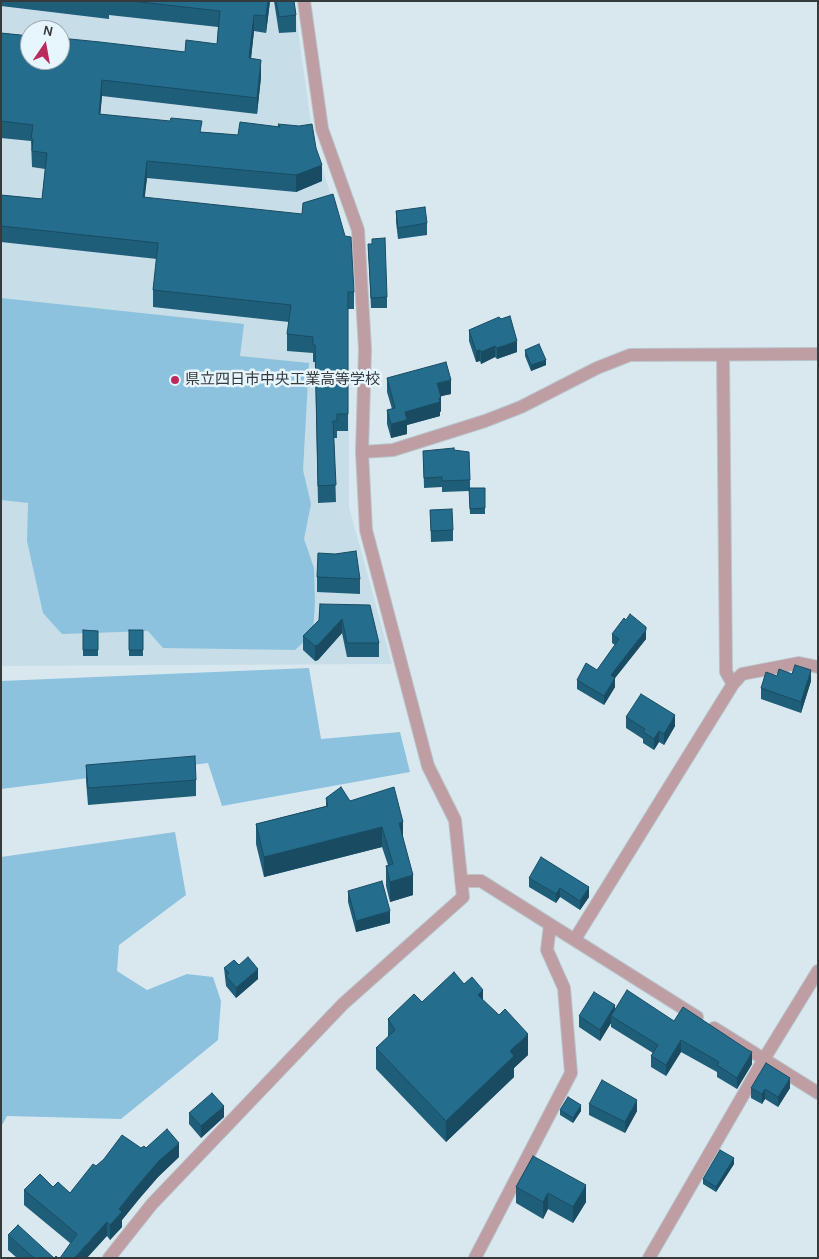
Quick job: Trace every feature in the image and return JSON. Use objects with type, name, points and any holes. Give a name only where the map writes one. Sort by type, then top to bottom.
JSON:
[{"type":"street","points":[[109,1258],[152,1204],[343,1004],[463,897],[455,820],[428,766],[366,530],[362,452],[365,349],[358,230],[322,129],[304,1]]},
{"type":"street","points":[[362,452],[393,450],[522,407],[598,368],[630,355],[818,354]]},
{"type":"street","points":[[723,355],[726,672],[733,684]]},
{"type":"street","points":[[574,939],[733,684],[742,674],[799,663],[818,668]]},
{"type":"street","points":[[461,881],[481,881],[818,1093]]},
{"type":"street","points":[[475,1258],[571,1073],[564,988],[547,950],[550,924]]},
{"type":"street","points":[[649,1258],[764,1059],[818,971]]},
{"type":"shaded area","name":"県立四日市中央工業高等学校","points":[[1,1],[294,1],[313,138],[349,253],[349,507],[392,664],[1,666]]},
{"type":"shaded area","points":[[1,298],[244,324],[240,356],[309,363],[303,470],[311,504],[304,539],[314,568],[315,601],[313,633],[295,650],[163,648],[148,631],[62,634],[43,613],[27,541],[28,503],[1,500]]},
{"type":"shaded area","points":[[309,668],[321,739],[400,732],[410,772],[222,806],[208,763],[1,789],[1,681]]},
{"type":"shaded area","points":[[175,832],[186,895],[119,945],[117,971],[147,990],[187,974],[213,977],[221,1001],[218,1040],[121,1119],[7,1116],[1,1127],[1,857]]},
{"type":"building","points":[[131,1],[268,1],[266,16],[254,15],[249,58],[261,60],[257,98],[102,80],[99,114],[170,121],[171,118],[202,121],[200,132],[238,135],[240,122],[280,127],[278,124],[299,126],[312,124],[316,148],[322,165],[296,175],[147,161],[143,197],[302,214],[303,203],[333,194],[345,236],[351,237],[354,292],[348,292],[348,414],[337,414],[337,421],[333,421],[336,485],[318,486],[315,345],[313,345],[313,337],[287,334],[291,305],[153,290],[158,243],[1,226],[1,195],[42,199],[47,153],[32,151],[33,125],[1,121],[1,33],[20,35],[20,70],[70,70],[70,39],[185,52],[186,40],[217,44],[220,11]]},
{"type":"building","points":[[276,1],[294,1],[296,15],[279,17]]},
{"type":"building","points":[[425,207],[427,223],[398,228],[396,211]]},
{"type":"building","points":[[385,238],[387,297],[371,298],[368,244],[372,244],[372,239]]},
{"type":"building","points":[[510,316],[517,341],[497,348],[495,346],[481,352],[480,350],[476,351],[469,330],[499,317],[501,319]]},
{"type":"building","points":[[539,344],[546,360],[531,365],[525,350]]},
{"type":"building","points":[[446,362],[451,380],[437,383],[441,397],[439,398],[440,402],[405,412],[407,420],[391,424],[387,410],[395,408],[387,378]]},
{"type":"building","points":[[454,448],[454,450],[469,452],[470,480],[442,481],[442,477],[424,478],[423,451]]},
{"type":"building","points":[[469,488],[485,488],[485,508],[470,509]]},
{"type":"building","points":[[452,509],[453,530],[431,531],[430,510]]},
{"type":"building","points":[[356,551],[360,579],[317,577],[318,553],[335,554]]},
{"type":"building","points":[[320,604],[370,605],[379,643],[347,643],[342,619],[315,646],[303,636],[319,620]]},
{"type":"building","points":[[630,614],[646,627],[646,630],[611,675],[615,678],[604,696],[577,680],[586,663],[597,670],[619,639],[612,634],[624,618],[626,620]]},
{"type":"building","points":[[83,630],[98,631],[98,650],[83,650]]},
{"type":"building","points":[[129,630],[143,630],[143,650],[129,650]]},
{"type":"building","points":[[795,665],[811,670],[801,702],[761,688],[766,672],[777,676],[779,669],[792,674]]},
{"type":"building","points":[[641,694],[675,715],[664,734],[659,731],[654,739],[643,732],[645,729],[626,717]]},
{"type":"building","points":[[195,756],[196,780],[88,788],[86,765]]},
{"type":"building","points":[[341,787],[350,801],[394,787],[403,822],[399,823],[413,875],[390,882],[386,866],[393,864],[382,827],[264,857],[256,824],[328,806],[326,798]]},
{"type":"building","points":[[541,857],[589,887],[580,901],[560,888],[556,894],[529,878]]},
{"type":"building","points":[[382,881],[390,911],[356,921],[348,891]]},
{"type":"building","points":[[248,957],[258,969],[236,988],[226,976],[229,973],[224,968],[234,960],[239,965]]},
{"type":"building","points":[[454,972],[464,984],[472,977],[483,990],[478,995],[499,1015],[505,1009],[528,1034],[510,1051],[514,1056],[446,1121],[376,1048],[395,1030],[388,1019],[414,994],[422,1002]]},
{"type":"building","points":[[627,990],[674,1021],[683,1007],[752,1052],[737,1078],[717,1065],[719,1062],[681,1040],[666,1065],[651,1056],[658,1045],[611,1016]]},
{"type":"building","points":[[594,992],[615,1005],[600,1030],[579,1016]]},
{"type":"building","points":[[766,1063],[790,1078],[778,1097],[765,1089],[762,1094],[751,1088]]},
{"type":"building","points":[[602,1080],[637,1100],[625,1122],[589,1104]]},
{"type":"building","points":[[212,1093],[224,1106],[201,1126],[189,1113]]},
{"type":"building","points":[[568,1097],[581,1105],[573,1118],[560,1110]]},
{"type":"building","points":[[167,1129],[179,1143],[158,1162],[139,1184],[119,1209],[122,1212],[110,1225],[107,1222],[74,1258],[60,1258],[77,1234],[24,1190],[40,1174],[53,1187],[58,1182],[70,1193],[93,1164],[96,1166],[104,1159],[122,1135],[141,1148],[144,1146],[146,1148]]},
{"type":"building","points":[[720,1150],[734,1158],[716,1187],[703,1179]]},
{"type":"building","points":[[533,1156],[586,1185],[573,1207],[548,1193],[543,1202],[516,1187]]},
{"type":"building","points":[[18,1225],[54,1258],[34,1258],[8,1235]]},
{"type":"place","name":"県立四日市中央工業高等学校","points":[[175,380]]}]
